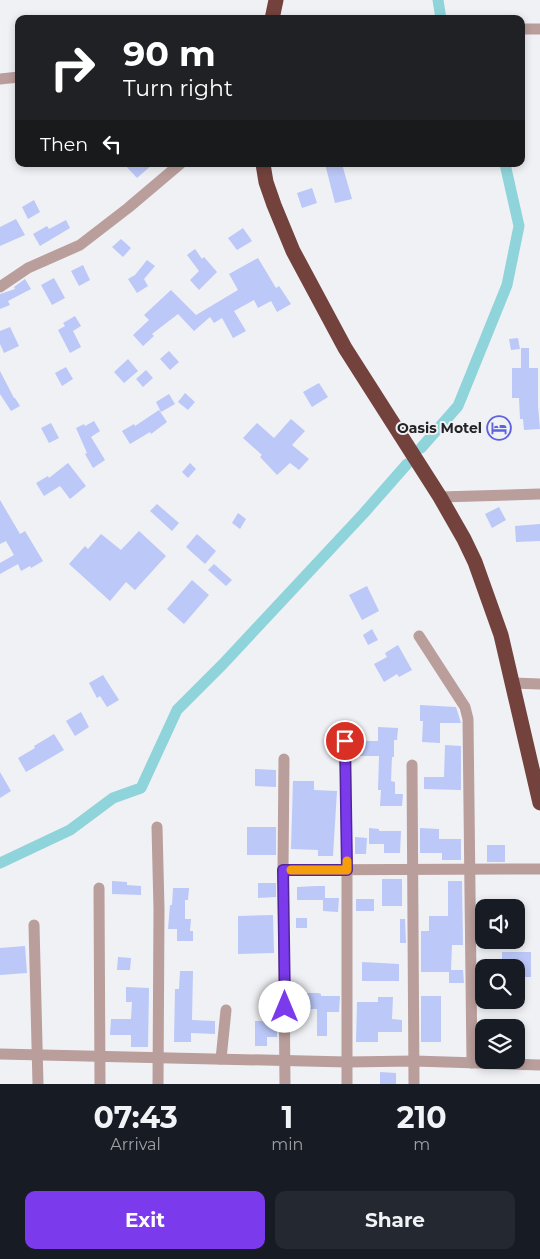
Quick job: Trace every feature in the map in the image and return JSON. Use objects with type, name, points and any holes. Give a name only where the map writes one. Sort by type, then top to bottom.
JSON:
[{"type":"highway","points":[[273,15],[276,0]]},
{"type":"highway","points":[[264,167],[266,182],[274,205],[293,251],[345,348],[440,497],[475,562],[501,635],[540,803]]},
{"type":"street","points":[[525,29],[540,29]]},
{"type":"street","points":[[0,79],[15,77]]},
{"type":"street","points":[[0,287],[28,268],[80,245],[176,167]]},
{"type":"street","points":[[440,497],[540,494]]},
{"type":"street","points":[[419,636],[465,707],[468,719],[472,1063]]},
{"type":"street","points":[[513,683],[540,684]]},
{"type":"street","points":[[345,741],[347,1084]]},
{"type":"street","points":[[284,759],[285,1084]]},
{"type":"street","points":[[412,765],[414,1084]]},
{"type":"street","points":[[157,827],[160,909],[158,1084]]},
{"type":"street","points":[[283,870],[540,869]]},
{"type":"street","points":[[98,888],[100,1084]]},
{"type":"street","points":[[34,926],[38,1084]]},
{"type":"street","points":[[220,1059],[226,1010]]},
{"type":"street","points":[[0,1054],[346,1062],[414,1061],[540,1064]]},
{"type":"building","points":[[127,167],[150,167],[137,178]]},
{"type":"building","points":[[326,167],[343,167],[352,199],[335,203]]},
{"type":"building","points":[[312,188],[317,203],[302,208],[297,193]]},
{"type":"building","points":[[34,200],[40,212],[28,219],[22,207]]},
{"type":"building","points":[[16,219],[25,235],[0,246],[0,227]]},
{"type":"building","points":[[66,220],[70,228],[40,246],[33,234],[47,226],[49,229]]},
{"type":"building","points":[[243,228],[252,241],[237,250],[228,238]]},
{"type":"building","points":[[121,239],[131,248],[123,257],[112,247]]},
{"type":"building","points":[[195,249],[202,259],[204,257],[217,272],[199,290],[190,280],[199,271],[187,255]]},
{"type":"building","points":[[258,258],[276,288],[279,286],[291,304],[277,312],[271,301],[258,308],[254,300],[234,311],[246,331],[233,338],[222,318],[214,323],[210,317],[194,331],[178,314],[152,334],[154,336],[143,346],[133,335],[149,320],[144,315],[171,290],[196,315],[238,290],[229,274]]},
{"type":"building","points":[[147,260],[155,266],[144,279],[148,286],[137,293],[128,279],[135,275]]},
{"type":"building","points":[[83,265],[90,280],[79,286],[71,271]]},
{"type":"building","points":[[54,278],[65,298],[52,305],[41,285]]},
{"type":"building","points":[[25,279],[31,289],[8,301],[10,305],[0,309],[0,294],[15,289],[14,287]]},
{"type":"building","points":[[75,316],[81,326],[73,331],[81,347],[70,353],[58,330],[65,326],[63,323]]},
{"type":"building","points":[[10,327],[19,346],[4,353],[0,344],[0,331]]},
{"type":"building","points":[[518,338],[520,349],[511,350],[509,339]]},
{"type":"building","points":[[521,348],[529,348],[529,368],[538,368],[540,429],[524,430],[523,419],[520,419],[519,398],[512,398],[512,368],[521,368]]},
{"type":"building","points":[[169,351],[179,362],[170,370],[160,359]]},
{"type":"building","points":[[128,359],[138,371],[124,383],[114,372]]},
{"type":"building","points":[[66,367],[73,379],[62,386],[55,373]]},
{"type":"building","points":[[146,370],[153,378],[143,387],[136,379]]},
{"type":"building","points":[[0,371],[20,406],[11,411],[0,394]]},
{"type":"building","points":[[319,383],[328,397],[312,407],[303,392]]},
{"type":"building","points":[[185,393],[195,402],[188,410],[178,402]]},
{"type":"building","points":[[169,394],[175,404],[161,412],[156,402]]},
{"type":"building","points":[[159,410],[167,422],[151,434],[150,432],[130,444],[122,431],[134,424],[135,426]]},
{"type":"building","points":[[291,419],[305,431],[292,445],[309,459],[299,470],[290,463],[277,475],[260,457],[262,455],[243,438],[257,423],[274,438]]},
{"type":"building","points":[[94,421],[100,431],[91,437],[105,460],[93,468],[85,454],[87,453],[76,428]]},
{"type":"building","points":[[51,423],[59,438],[49,443],[41,428]]},
{"type":"building","points":[[68,463],[86,486],[70,499],[60,486],[44,496],[36,483],[48,476],[49,478]]},
{"type":"building","points":[[190,463],[196,469],[188,478],[182,472]]},
{"type":"building","points":[[0,500],[20,534],[25,531],[43,561],[31,568],[30,566],[21,571],[18,564],[0,574],[0,563],[14,555],[6,541],[0,544]]},
{"type":"building","points":[[157,504],[179,523],[172,531],[150,511]]},
{"type":"building","points":[[499,507],[506,520],[492,528],[485,514]]},
{"type":"building","points":[[238,513],[246,519],[240,529],[232,523]]},
{"type":"building","points":[[540,524],[540,541],[516,542],[515,526]]},
{"type":"building","points":[[139,531],[166,556],[135,590],[126,582],[110,601],[69,564],[85,546],[88,549],[101,534],[121,550]]},
{"type":"building","points":[[197,534],[216,551],[205,564],[186,547]]},
{"type":"building","points":[[214,564],[232,580],[226,586],[208,570]]},
{"type":"building","points":[[192,580],[209,595],[184,624],[167,609]]},
{"type":"building","points":[[367,586],[379,611],[362,620],[349,595]]},
{"type":"building","points":[[372,629],[378,640],[368,645],[363,635]]},
{"type":"building","points":[[398,645],[412,670],[399,677],[397,674],[384,682],[374,664],[387,657],[385,653]]},
{"type":"building","points":[[103,675],[119,700],[107,707],[100,696],[97,698],[89,683]]},
{"type":"building","points":[[420,705],[456,707],[461,723],[440,723],[440,743],[422,742],[423,721],[420,721]]},
{"type":"building","points":[[81,712],[89,727],[75,736],[66,721]]},
{"type":"building","points":[[378,727],[398,728],[397,740],[394,740],[391,781],[395,782],[395,794],[403,794],[402,806],[380,806],[381,790],[378,790],[379,756],[355,756],[355,741],[378,741]]},
{"type":"building","points":[[54,734],[64,750],[26,772],[18,758]]},
{"type":"building","points":[[445,745],[461,746],[461,790],[424,789],[424,777],[444,777]]},
{"type":"building","points":[[255,769],[276,770],[276,787],[255,786]]},
{"type":"building","points":[[0,772],[11,791],[0,798]]},
{"type":"building","points":[[293,781],[314,781],[314,790],[337,791],[333,856],[318,856],[318,850],[291,849]]},
{"type":"building","points":[[247,827],[276,827],[276,855],[247,855]]},
{"type":"building","points":[[369,828],[379,829],[379,831],[401,831],[400,853],[384,853],[384,844],[369,844]]},
{"type":"building","points":[[420,828],[439,829],[439,839],[461,839],[461,860],[442,860],[442,853],[420,853]]},
{"type":"building","points":[[355,837],[367,838],[366,854],[355,854]]},
{"type":"building","points":[[487,845],[505,845],[505,862],[487,862]]},
{"type":"building","points":[[382,879],[402,879],[402,906],[382,906]]},
{"type":"building","points":[[112,881],[127,882],[127,885],[141,886],[141,895],[112,894]]},
{"type":"building","points":[[448,881],[462,881],[463,945],[452,945],[451,970],[463,970],[464,983],[449,983],[449,972],[421,972],[421,931],[429,931],[429,916],[448,916]]},
{"type":"building","points":[[258,883],[276,883],[276,897],[258,898]]},
{"type":"building","points":[[325,886],[325,898],[339,898],[338,912],[323,911],[323,900],[297,900],[297,887]]},
{"type":"building","points":[[173,888],[189,888],[188,900],[185,900],[185,919],[191,919],[190,931],[193,931],[193,941],[177,941],[177,929],[168,929]]},
{"type":"building","points":[[356,899],[374,899],[374,911],[356,911]]},
{"type":"building","points":[[273,915],[274,953],[238,954],[238,916]]},
{"type":"building","points":[[296,918],[307,918],[307,928],[296,928]]},
{"type":"building","points":[[400,919],[405,919],[406,943],[400,943]]},
{"type":"building","points":[[25,946],[27,973],[0,975],[0,948]]},
{"type":"building","points":[[502,952],[531,952],[531,977],[525,977],[525,959],[502,959]]},
{"type":"building","points":[[118,957],[131,958],[130,970],[117,970]]},
{"type":"building","points":[[362,962],[399,964],[399,981],[362,981]]},
{"type":"building","points":[[180,971],[193,971],[192,1020],[215,1021],[215,1034],[191,1033],[191,1042],[174,1042],[175,989],[179,989]]},
{"type":"building","points":[[126,987],[149,988],[148,1047],[131,1047],[131,1035],[110,1035],[111,1019],[131,1019],[132,1002],[126,1002]]},
{"type":"building","points":[[294,993],[318,993],[321,996],[340,996],[339,1012],[327,1012],[327,1036],[317,1036],[317,1009],[294,1009]]},
{"type":"building","points":[[421,996],[441,996],[441,1042],[421,1042]]},
{"type":"building","points":[[378,997],[393,997],[392,1019],[402,1020],[402,1032],[378,1032],[378,1042],[356,1042],[357,1002],[378,1002]]},
{"type":"building","points":[[269,1019],[277,1019],[277,1037],[267,1037],[267,1046],[255,1046],[255,1021],[269,1021]]},
{"type":"building","points":[[380,1072],[396,1073],[396,1084],[380,1084]]},
{"type":"waterway","points":[[438,0],[440,15]]},
{"type":"waterway","points":[[421,448],[458,406],[507,285],[519,226],[506,167]]},
{"type":"waterway","points":[[0,863],[70,830],[113,798],[141,788],[177,710],[223,664],[364,513],[407,464]]},
{"type":"slow traffic","points":[[291,870],[347,870],[347,861]]},
{"type":"place","name":"Oasis Motel","points":[[499,428]]},
{"type":"route","points":[[285,1007],[283,870],[347,870],[345,741]]}]
